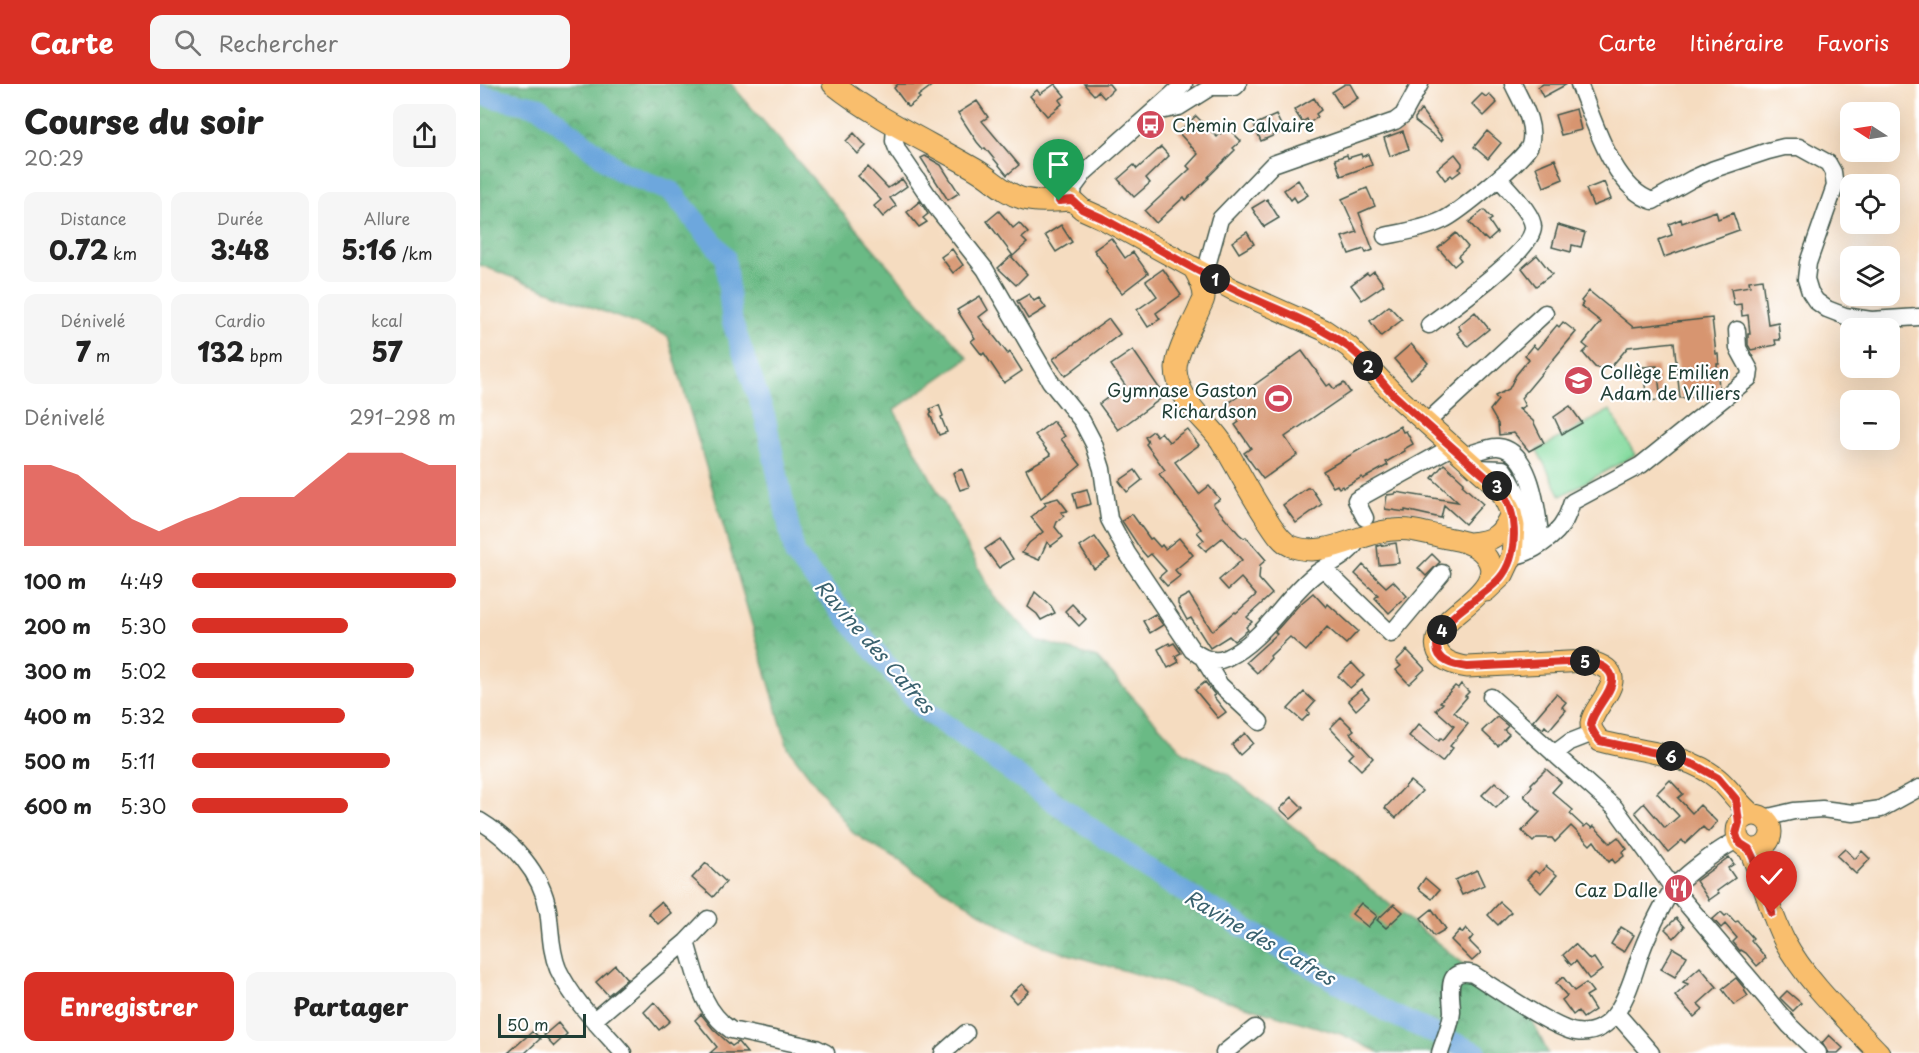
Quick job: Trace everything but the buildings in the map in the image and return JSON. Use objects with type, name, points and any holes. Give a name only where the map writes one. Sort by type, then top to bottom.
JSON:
[{"type":"main road","points":[[833,84],[896,127],[979,171],[1012,195],[1025,200],[1072,200],[1082,209],[1232,289],[1324,330],[1349,347],[1393,393],[1500,489],[1511,513],[1519,554],[1488,590],[1448,621],[1438,636],[1437,649],[1442,658],[1451,664],[1467,667],[1587,661],[1600,664],[1610,673],[1612,684],[1591,723],[1593,733],[1600,741],[1666,755],[1695,765],[1718,778],[1757,829],[1761,875],[1772,913],[1798,963],[1816,987],[1880,1053]]},
{"type":"main road","points":[[1198,270],[1204,298]]},
{"type":"main road","points":[[1232,289],[1214,290],[1204,298],[1176,367],[1198,417],[1219,438],[1280,538],[1291,546],[1323,549],[1362,528],[1411,530],[1476,547],[1519,554]]},
{"type":"main road","points":[[1476,547],[1499,535],[1511,513]]},
{"type":"main road","points":[[1476,547],[1488,561],[1490,573],[1478,597]]},
{"type":"street","points":[[1072,200],[1074,187],[1084,172],[1184,84]]},
{"type":"street","points":[[1159,107],[1166,110],[1179,107],[1210,87],[1235,87],[1238,84]]},
{"type":"street","points":[[1198,270],[1207,266],[1220,219],[1273,164],[1395,121],[1403,115],[1420,84]]},
{"type":"street","points":[[1385,236],[1413,231],[1444,220],[1499,178],[1529,147],[1532,126],[1513,84]]},
{"type":"street","points":[[1579,84],[1616,170],[1629,187],[1641,198],[1647,200],[1653,201],[1692,178],[1714,169],[1784,147],[1800,147],[1820,157],[1828,163],[1833,172],[1835,186],[1808,263],[1806,279],[1810,292],[1816,301],[1827,309],[1845,316],[1871,320],[1919,317]]},
{"type":"street","points":[[896,127],[894,141],[898,151],[936,207],[985,269],[1050,381],[1082,421],[1094,444],[1102,469],[1109,519],[1127,553],[1192,650],[1203,658],[1220,685],[1260,722]]},
{"type":"street","points":[[1429,325],[1479,288],[1529,242],[1533,228],[1531,216],[1499,178]]},
{"type":"street","points":[[1426,423],[1545,313]]},
{"type":"street","points":[[1519,554],[1541,543],[1565,522],[1572,502],[1641,465],[1749,378],[1750,370],[1738,348],[1737,330]]},
{"type":"street","points":[[1463,457],[1497,447],[1509,450],[1522,464],[1531,482],[1537,503],[1541,543]]},
{"type":"street","points":[[1203,658],[1224,659],[1238,651],[1257,635],[1314,576],[1353,548],[1362,528],[1356,500],[1448,449],[1463,457],[1503,469],[1515,486],[1523,504],[1527,525],[1519,554]]},
{"type":"street","points":[[1324,569],[1391,634],[1442,573]]},
{"type":"street","points":[[1491,697],[1615,808],[1673,888],[1791,1026],[1818,1053]]},
{"type":"street","points":[[1554,754],[1570,742],[1593,733]]},
{"type":"street","points":[[1440,1053],[1451,1019],[1449,992],[1451,982],[1457,975],[1466,972],[1473,974],[1556,1024],[1573,1032],[1586,1033],[1602,1026],[1616,1013],[1627,995],[1643,948],[1673,888],[1724,846],[1757,829],[1821,809],[1853,813],[1881,809],[1919,788]]},
{"type":"street","points":[[480,821],[506,838],[531,869],[547,907],[552,948],[557,966],[566,984],[623,1053]]},
{"type":"street","points":[[594,1020],[686,942],[708,918]]},
{"type":"street","points":[[686,942],[703,998],[720,1022],[731,1030],[816,1048],[826,1053]]},
{"type":"street","points":[[1616,1013],[1651,1053]]},
{"type":"street","points":[[1224,1053],[1255,1028]]},
{"type":"street","points":[[944,1053],[966,1034]]},
{"type":"green space","points":[[480,84],[731,84],[968,358],[894,410],[995,598],[1037,640],[1097,658],[1184,753],[1226,773],[1531,1018],[1548,1053],[1380,1053],[1341,1034],[1044,947],[1005,928],[853,833],[788,748],[668,336],[480,265]]},
{"type":"green space","points":[[1610,410],[1635,455],[1561,496],[1537,450]]},
{"type":"waterway","name":"Ravine des Cafres","points":[[480,95],[539,107],[621,172],[672,192],[725,257],[732,321],[765,417],[795,555],[923,709],[1167,882],[1389,1013],[1477,1053]]},
{"type":"place","name":"Chemin Calvaire","points":[[1151,124]]},
{"type":"place","name":"Collège Emilien Adam de Villiers","points":[[1579,381]]},
{"type":"place","name":"Gymnase Gaston Richardson","points":[[1278,399]]},
{"type":"place","name":"Caz Dalle","points":[[1679,889]]},
{"type":"route","points":[[1059,201],[1072,200],[1082,209],[1232,289],[1324,330],[1349,347],[1393,393],[1500,489],[1514,526],[1512,556],[1503,575],[1488,590],[1448,621],[1438,636],[1437,649],[1442,658],[1451,664],[1467,667],[1587,661],[1600,664],[1610,673],[1612,684],[1591,723],[1593,733],[1600,741],[1666,755],[1695,765],[1718,778],[1736,799],[1739,815],[1736,834],[1741,844],[1749,849],[1756,864],[1772,913]]}]
